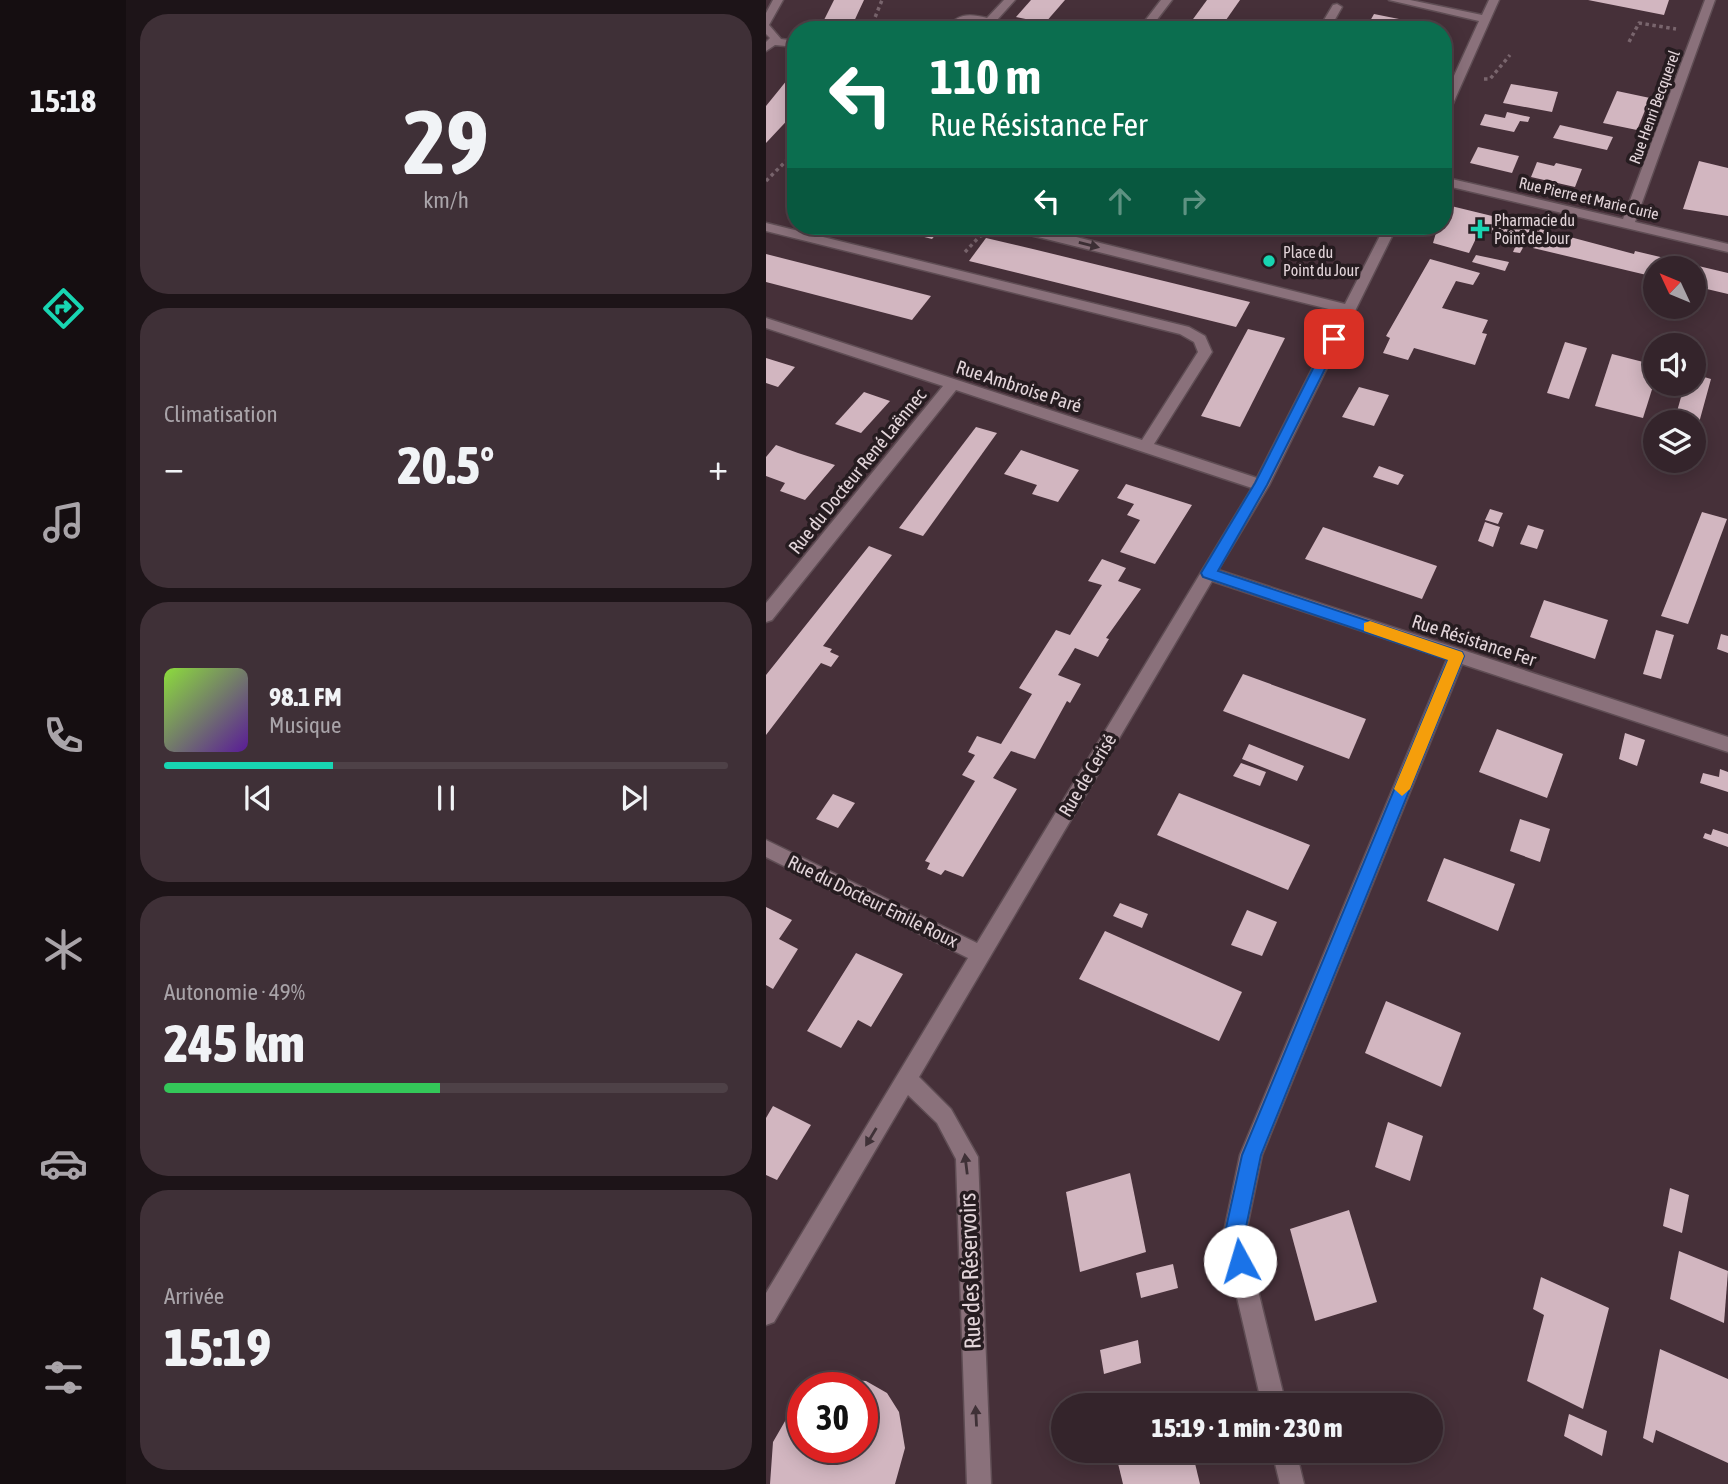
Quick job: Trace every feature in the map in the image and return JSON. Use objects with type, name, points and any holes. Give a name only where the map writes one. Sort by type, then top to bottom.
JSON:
[{"type":"street","points":[[766,23],[778,0]]},
{"type":"street","points":[[958,21],[968,17],[990,21],[1010,0]]},
{"type":"street","points":[[1150,21],[1167,0]]},
{"type":"street","points":[[1394,0],[1486,19]]},
{"type":"street","points":[[1452,94],[1494,0]]},
{"type":"street","name":"Rue Henri Becquerel","points":[[1627,225],[1710,0]]},
{"type":"street","points":[[1329,21],[1337,8]]},
{"type":"street","points":[[766,29],[775,34],[770,45]]},
{"type":"street","name":"Rue Pierre et Marie Curie","points":[[1452,183],[1727,248]]},
{"type":"street","points":[[766,227],[787,228]]},
{"type":"street","points":[[826,235],[949,271],[1184,330],[1200,339],[1205,352],[1145,447]]},
{"type":"street","points":[[1047,235],[1349,309]]},
{"type":"street","name":"Rue de Cerisé","points":[[766,1314],[1261,485],[1386,235]]},
{"type":"street","name":"Rue Ambroise Paré","points":[[766,323],[1261,485]]},
{"type":"street","name":"Rue du Docteur René Laënnec","points":[[766,615],[952,385]]},
{"type":"street","name":"Rue Résistance Fer","points":[[1208,573],[1727,745]]},
{"type":"street","points":[[1271,1393],[1234,1237],[1251,1155],[1457,656]]},
{"type":"street","name":"Rue du Docteur Emile Roux","points":[[766,848],[980,954]]},
{"type":"street","name":"Rue des Réservoirs","points":[[906,1079],[944,1116],[967,1157],[979,1484]]},
{"type":"street","points":[[1287,1463],[1292,1484]]},
{"type":"path","points":[[874,21],[882,0]]},
{"type":"path","points":[[1629,42],[1639,23],[1698,33]]},
{"type":"path","points":[[766,181],[787,160]]},
{"type":"path","points":[[949,271],[984,235]]},
{"type":"building","points":[[834,0],[864,0],[854,21],[824,21]]},
{"type":"building","points":[[1031,0],[1065,0],[1047,21],[1016,17]]},
{"type":"building","points":[[1207,0],[1240,0],[1225,21],[1192,21]]},
{"type":"building","points":[[1588,0],[1669,0],[1664,15]]},
{"type":"building","points":[[1374,14],[1404,20],[1404,21],[1370,21]]},
{"type":"building","points":[[787,80],[787,121],[766,143],[766,106]]},
{"type":"building","points":[[1511,84],[1558,92],[1552,112],[1503,103]]},
{"type":"building","points":[[1617,91],[1650,98],[1637,130],[1603,123]]},
{"type":"building","points":[[1507,112],[1530,117],[1528,122],[1520,121],[1514,132],[1480,125],[1485,114],[1505,118]]},
{"type":"building","points":[[1560,125],[1613,137],[1607,150],[1553,138]]},
{"type":"building","points":[[1478,147],[1519,156],[1512,173],[1470,163]]},
{"type":"building","points":[[1699,161],[1728,168],[1728,216],[1683,209]]},
{"type":"building","points":[[1537,162],[1582,169],[1575,187],[1531,177]]},
{"type":"building","points":[[1452,206],[1525,224],[1524,228],[1540,229],[1634,254],[1635,251],[1656,256],[1643,256],[1643,274],[1525,244],[1520,253],[1513,252],[1518,240],[1480,230],[1469,253],[1433,243],[1435,235],[1452,235]]},
{"type":"building","points":[[917,235],[935,235],[932,239]]},
{"type":"building","points":[[986,238],[1250,302],[1236,327],[969,261]]},
{"type":"building","points":[[766,254],[931,296],[912,320],[766,282]]},
{"type":"building","points":[[1476,255],[1509,262],[1505,271],[1472,262]]},
{"type":"building","points":[[1430,259],[1480,273],[1473,285],[1456,281],[1442,308],[1488,320],[1482,333],[1487,334],[1475,365],[1414,348],[1408,360],[1383,353],[1390,338],[1386,336]]},
{"type":"building","points":[[1706,268],[1728,273],[1728,294],[1706,289]]},
{"type":"building","points":[[1248,329],[1285,338],[1240,427],[1201,416]]},
{"type":"building","points":[[1565,342],[1587,348],[1569,399],[1547,393]]},
{"type":"building","points":[[1612,354],[1643,362],[1643,396],[1650,396],[1646,410],[1643,410],[1643,418],[1595,406]]},
{"type":"building","points":[[766,358],[795,367],[778,387],[766,383]]},
{"type":"building","points":[[1706,378],[1711,379],[1702,410],[1677,410],[1681,396],[1706,396]]},
{"type":"building","points":[[1359,387],[1389,395],[1374,426],[1342,417]]},
{"type":"building","points":[[864,392],[890,401],[861,433],[835,424]]},
{"type":"building","points":[[976,427],[997,433],[923,536],[899,528]]},
{"type":"building","points":[[776,445],[835,465],[805,500],[780,491],[785,483],[766,476],[766,457]]},
{"type":"building","points":[[1021,450],[1079,470],[1058,502],[1032,494],[1037,485],[1004,474]]},
{"type":"building","points":[[1379,466],[1404,475],[1398,485],[1373,477]]},
{"type":"building","points":[[1126,484],[1192,505],[1155,564],[1120,552],[1140,520],[1127,515],[1134,504],[1117,498]]},
{"type":"building","points":[[1490,509],[1503,513],[1498,524],[1485,520]]},
{"type":"building","points":[[1702,512],[1727,519],[1688,624],[1661,616]]},
{"type":"building","points":[[1485,522],[1500,527],[1493,547],[1478,541]]},
{"type":"building","points":[[1528,525],[1544,530],[1537,549],[1520,544]]},
{"type":"building","points":[[1323,527],[1437,566],[1422,599],[1305,559]]},
{"type":"building","points":[[869,546],[892,555],[823,646],[832,649],[830,652],[839,656],[831,667],[821,663],[766,735],[766,675]]},
{"type":"building","points":[[1102,559],[1126,568],[1118,581],[1141,589],[1106,638],[1109,639],[1098,657],[1075,648],[1058,675],[1081,684],[1070,703],[1067,701],[1035,759],[1011,751],[993,778],[1017,789],[963,877],[945,870],[941,875],[927,869],[930,863],[925,861],[975,781],[962,775],[975,755],[968,752],[977,736],[1001,744],[1032,694],[1019,688],[1056,630],[1070,635],[1102,585],[1088,581]]},
{"type":"building","points":[[1544,600],[1608,620],[1595,659],[1530,637]]},
{"type":"building","points":[[1656,630],[1674,635],[1661,679],[1643,674]]},
{"type":"building","points":[[1721,634],[1728,636],[1728,653],[1717,649]]},
{"type":"building","points":[[1243,674],[1366,719],[1349,759],[1223,711]]},
{"type":"building","points":[[1497,729],[1563,754],[1547,798],[1479,772]]},
{"type":"building","points":[[1625,733],[1645,740],[1637,766],[1619,759]]},
{"type":"building","points":[[1249,744],[1304,766],[1297,781],[1242,759]]},
{"type":"building","points":[[1241,763],[1266,772],[1260,786],[1233,776]]},
{"type":"building","points":[[1720,769],[1728,772],[1728,792],[1700,783],[1703,773],[1719,777]]},
{"type":"building","points":[[1179,793],[1310,845],[1288,890],[1157,835]]},
{"type":"building","points":[[833,794],[855,803],[838,828],[816,819]]},
{"type":"building","points":[[1520,819],[1550,829],[1540,862],[1510,851]]},
{"type":"building","points":[[1713,829],[1728,834],[1728,847],[1703,838],[1705,833],[1711,835]]},
{"type":"building","points":[[1444,858],[1515,884],[1498,931],[1427,901]]},
{"type":"building","points":[[1120,903],[1148,914],[1142,928],[1113,916]]},
{"type":"building","points":[[766,907],[792,920],[779,939],[798,949],[773,989],[766,985]]},
{"type":"building","points":[[1247,910],[1277,922],[1262,956],[1231,945]]},
{"type":"building","points":[[1105,931],[1242,992],[1219,1041],[1079,979]]},
{"type":"building","points":[[856,953],[903,974],[871,1027],[858,1020],[841,1048],[807,1031]]},
{"type":"building","points":[[1386,1001],[1461,1033],[1441,1087],[1365,1053]]},
{"type":"building","points":[[773,1106],[811,1125],[777,1180],[766,1175],[766,1118]]},
{"type":"building","points":[[1388,1122],[1423,1136],[1410,1181],[1375,1167]]},
{"type":"building","points":[[1130,1173],[1146,1252],[1080,1272],[1066,1192]]},
{"type":"building","points":[[1670,1188],[1689,1195],[1682,1233],[1663,1226]]},
{"type":"building","points":[[1349,1210],[1377,1302],[1315,1321],[1290,1229]]},
{"type":"building","points":[[1679,1251],[1728,1271],[1724,1323],[1670,1299]]},
{"type":"building","points":[[1173,1264],[1178,1288],[1141,1298],[1136,1273]]},
{"type":"building","points":[[1541,1277],[1609,1308],[1583,1409],[1527,1381],[1544,1315],[1533,1309]]},
{"type":"building","points":[[1138,1340],[1141,1363],[1104,1374],[1100,1350]]},
{"type":"building","points":[[1660,1349],[1728,1379],[1728,1463],[1656,1430],[1653,1443],[1643,1438]]},
{"type":"building","points":[[878,1388],[887,1393],[899,1412],[905,1448],[895,1484],[770,1484],[773,1442],[787,1418],[787,1463],[878,1463]]},
{"type":"building","points":[[1569,1414],[1607,1431],[1602,1456],[1564,1436]]},
{"type":"building","points":[[1118,1463],[1195,1463],[1200,1484],[1123,1484]]},
{"type":"slow traffic","points":[[1370,627],[1457,656],[1402,789]]},
{"type":"place","name":"Pharmacie du Point de Jour","points":[[1480,229]]},
{"type":"place","name":"Place du Point du Jour","points":[[1269,261]]},
{"type":"route","points":[[1240,1261],[1234,1237],[1251,1155],[1457,656],[1208,573],[1261,485],[1334,339]]}]
